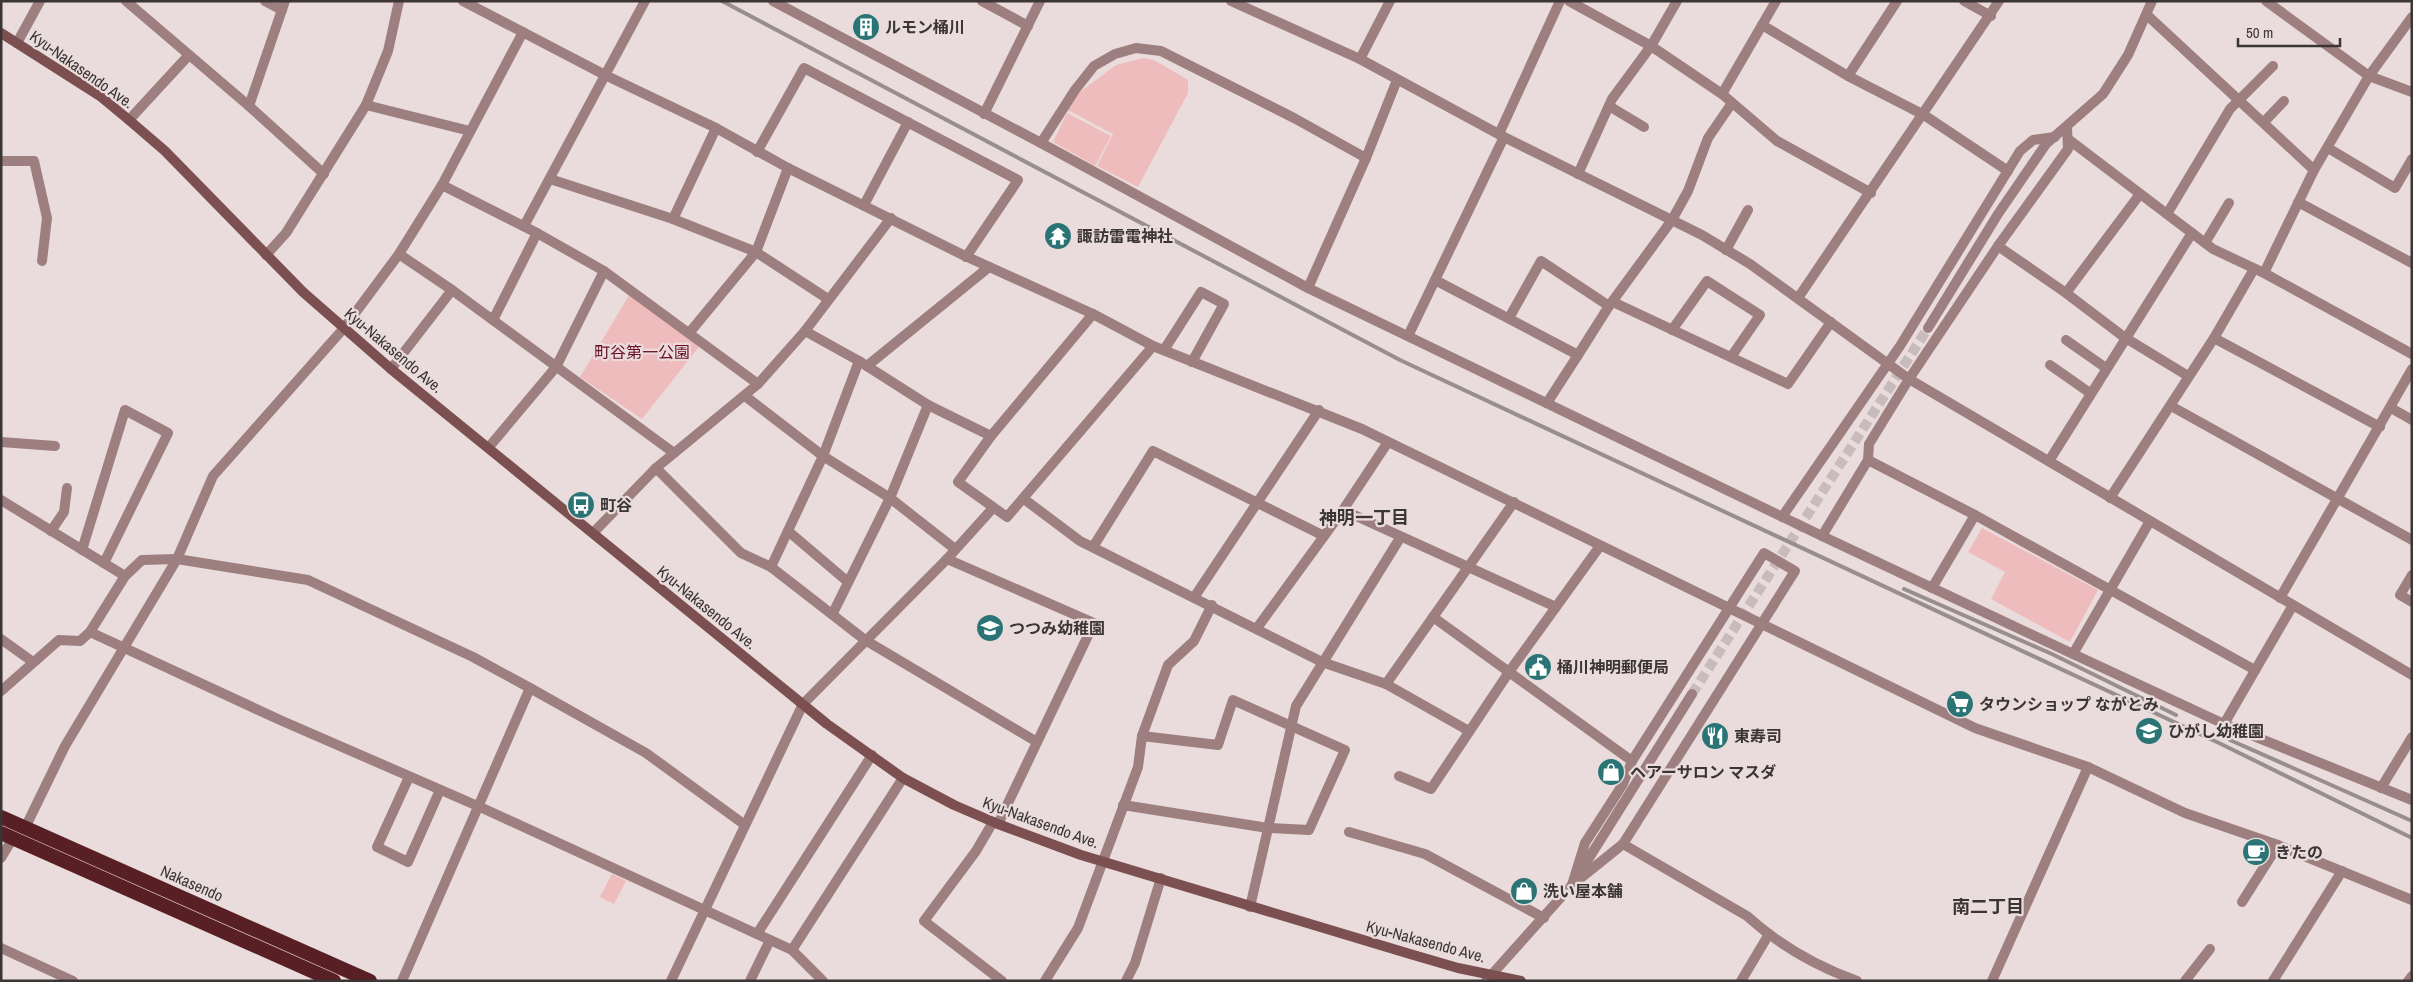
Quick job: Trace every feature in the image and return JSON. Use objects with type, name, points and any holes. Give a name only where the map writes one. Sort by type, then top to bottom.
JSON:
[{"type":"highway","name":"Nakasendo","points":[[1,817],[370,981]]},
{"type":"highway","name":"Nakasendo","points":[[7,836],[334,981]]},
{"type":"main road","name":"Kyu-Nakasendo Ave.","points":[[1,33],[100,96],[165,151],[266,255],[391,369],[594,532],[662,590],[827,724],[872,754],[903,778],[954,805],[996,823],[1102,861],[1250,907],[1489,977],[1521,981]]},
{"type":"street","points":[[18,43],[40,1]]},
{"type":"street","points":[[249,106],[284,6],[266,1]]},
{"type":"street","points":[[266,255],[286,233],[366,105],[388,50],[399,1]]},
{"type":"street","points":[[464,1],[604,75],[716,128],[788,168],[966,256],[1093,314],[1154,346],[1319,410],[1388,442],[1975,728],[2088,767],[2185,813],[2278,845],[2412,900]]},
{"type":"street","points":[[524,226],[645,1]]},
{"type":"street","points":[[773,1],[1041,143],[1308,288],[1782,517],[2073,654],[2224,724],[2412,800]]},
{"type":"street","points":[[982,1],[1028,26]]},
{"type":"street","points":[[984,114],[1040,1]]},
{"type":"street","points":[[1231,1],[1360,59],[1502,136],[1672,220],[1726,250],[1798,298],[1908,379],[2412,675]]},
{"type":"street","points":[[1360,59],[1390,1]]},
{"type":"street","points":[[1408,336],[1502,136],[1560,1]]},
{"type":"street","points":[[1568,1],[1651,46],[1722,94],[1777,141],[1871,193]]},
{"type":"street","points":[[1578,174],[1609,106],[1651,46],[1677,1]]},
{"type":"street","points":[[1722,94],[1776,1]]},
{"type":"street","points":[[1848,76],[1897,1]]},
{"type":"street","points":[[1964,1],[1991,16]]},
{"type":"street","points":[[1798,298],[1991,16],[1999,1]]},
{"type":"street","points":[[1928,328],[1998,214],[2046,144],[2103,94],[2128,55],[2152,1]]},
{"type":"street","points":[[2266,1],[2369,76],[2412,92]]},
{"type":"street","points":[[132,3],[188,56],[249,106],[324,174]]},
{"type":"street","points":[[2147,15],[2314,170]]},
{"type":"street","points":[[2110,498],[2171,406],[2188,376],[2259,271],[2314,170],[2369,76],[2411,18]]},
{"type":"street","points":[[1762,25],[1848,76],[1924,115],[2008,171]]},
{"type":"street","points":[[25,828],[65,746],[177,560],[213,476],[344,328],[399,254],[442,185],[523,32]]},
{"type":"street","points":[[1041,143],[1075,90],[1094,66],[1115,54],[1136,48],[1161,51],[1294,118],[1366,158]]},
{"type":"street","points":[[129,120],[188,56]]},
{"type":"street","points":[[2167,214],[2230,109],[2274,66]]},
{"type":"street","points":[[757,152],[804,68],[1018,180],[966,256]]},
{"type":"street","points":[[1308,288],[1366,158],[1397,80]]},
{"type":"street","points":[[2264,122],[2284,101]]},
{"type":"street","points":[[1547,403],[1611,304],[1672,220],[1688,191],[1708,138],[1732,103]]},
{"type":"street","points":[[366,105],[470,131]]},
{"type":"street","points":[[1609,106],[1644,127]]},
{"type":"street","points":[[864,204],[908,122]]},
{"type":"street","points":[[1822,536],[1868,460],[1870,444],[1908,379],[1998,246],[2068,149],[2067,127]]},
{"type":"street","points":[[674,219],[716,128]]},
{"type":"street","points":[[1782,517],[1886,362],[1900,346],[2020,151],[2033,140],[2054,137]]},
{"type":"street","points":[[2068,139],[2205,243],[2412,354]]},
{"type":"street","points":[[2328,148],[2395,188],[2412,159]]},
{"type":"street","points":[[1,161],[34,161],[47,218],[42,261]]},
{"type":"street","points":[[690,332],[756,252],[788,168]]},
{"type":"street","points":[[550,179],[674,219],[756,252],[828,298]]},
{"type":"street","points":[[442,185],[538,233],[604,271],[690,332],[758,384]]},
{"type":"street","points":[[2066,293],[2140,194]]},
{"type":"street","points":[[2298,202],[2412,263]]},
{"type":"street","points":[[2205,243],[2229,203]]},
{"type":"street","points":[[1726,250],[1748,210]]},
{"type":"street","points":[[594,532],[656,468],[758,384],[805,331],[828,298],[891,218]]},
{"type":"street","points":[[493,320],[538,233]]},
{"type":"street","points":[[2049,461],[2124,337],[2192,233]]},
{"type":"street","points":[[1998,246],[2066,293],[2124,337],[2188,376]]},
{"type":"street","points":[[399,254],[452,290],[674,453]]},
{"type":"street","points":[[1509,318],[1541,261],[1611,304],[1788,384],[1831,322]]},
{"type":"street","points":[[771,567],[863,364],[989,267]]},
{"type":"street","points":[[489,447],[556,367],[604,271]]},
{"type":"street","points":[[1435,280],[1578,355]]},
{"type":"street","points":[[1672,330],[1707,281],[1760,315],[1731,357]]},
{"type":"street","points":[[391,369],[452,290]]},
{"type":"street","points":[[1164,350],[1201,292],[1224,304],[1192,362]]},
{"type":"street","points":[[1093,314],[991,436],[958,482],[1007,517],[1154,346]]},
{"type":"street","points":[[805,331],[863,364],[928,405],[991,436]]},
{"type":"street","points":[[2214,338],[2380,427]]},
{"type":"street","points":[[2066,340],[2106,368]]},
{"type":"street","points":[[2050,365],[2090,393]]},
{"type":"street","points":[[2280,598],[2412,369]]},
{"type":"street","points":[[745,396],[822,456],[890,498],[955,548]]},
{"type":"street","points":[[833,613],[890,498],[928,405]]},
{"type":"street","points":[[2171,406],[2412,540]]},
{"type":"street","points":[[2390,408],[2412,420]]},
{"type":"street","points":[[82,550],[125,410],[168,433],[104,564]]},
{"type":"street","points":[[1195,596],[1319,410]]},
{"type":"street","points":[[1,442],[55,446]]},
{"type":"street","points":[[1257,628],[1324,536],[1388,442]]},
{"type":"street","points":[[1093,547],[1153,451],[1256,504],[1324,536]]},
{"type":"street","points":[[1868,460],[2110,588],[2256,670]]},
{"type":"street","points":[[656,468],[741,553],[771,567],[833,613],[865,640],[1037,742]]},
{"type":"street","points":[[51,531],[64,512],[68,488]]},
{"type":"street","points":[[1024,499],[1080,541],[1195,596],[1322,662],[1386,684],[1469,731]]},
{"type":"street","points":[[1,500],[125,576]]},
{"type":"street","points":[[1386,684],[1514,502]]},
{"type":"street","points":[[672,980],[704,909],[804,704],[865,640],[947,559],[993,508]]},
{"type":"street","points":[[1342,510],[1400,538],[1469,566],[1556,607]]},
{"type":"street","points":[[1932,588],[1975,515]]},
{"type":"street","points":[[2073,654],[2150,521]]},
{"type":"street","points":[[788,531],[848,582]]},
{"type":"street","points":[[1250,907],[1296,706],[1400,538]]},
{"type":"street","points":[[1399,776],[1431,789],[1509,672],[1600,546]]},
{"type":"street","points":[[1764,553],[1794,570],[1763,624],[1687,740],[1623,844],[1572,885],[1585,843],[1623,784],[1632,761],[1764,553]]},
{"type":"street","points":[[947,559],[1094,622],[996,823],[924,921],[1002,981]]},
{"type":"street","points":[[1,691],[59,640],[80,641],[90,632],[125,576],[142,560],[177,560],[308,580],[473,656],[646,753],[744,826]]},
{"type":"street","points":[[2412,575],[2400,595],[2412,602]]},
{"type":"street","points":[[1045,981],[1078,928],[1138,767],[1142,736],[1168,665],[1194,641],[1212,605]]},
{"type":"street","points":[[2224,724],[2293,605]]},
{"type":"street","points":[[1433,617],[1632,761]]},
{"type":"street","points":[[90,632],[126,647],[280,720],[480,807],[792,950],[823,981]]},
{"type":"street","points":[[1,639],[33,662]]},
{"type":"street","points":[[402,981],[480,807],[530,688]]},
{"type":"street","points":[[1489,977],[1572,885],[1692,694]]},
{"type":"street","points":[[1123,805],[1268,828],[1309,830],[1345,750],[1233,700],[1218,745],[1142,736]]},
{"type":"street","points":[[2380,788],[2412,737]]},
{"type":"street","points":[[757,934],[872,754]]},
{"type":"street","points":[[1992,981],[2088,767]]},
{"type":"street","points":[[409,777],[377,847],[408,862],[440,790]]},
{"type":"street","points":[[792,950],[903,778]]},
{"type":"street","points":[[1349,832],[1425,854],[1544,918]]},
{"type":"street","points":[[1,858],[7,836]]},
{"type":"street","points":[[1623,844],[1747,916],[1769,934],[1807,960],[1857,981]]},
{"type":"street","points":[[2242,902],[2278,845]]},
{"type":"street","points":[[2274,981],[2342,871]]},
{"type":"street","points":[[1126,981],[1134,963],[1161,878]]},
{"type":"street","points":[[1742,981],[1769,934]]},
{"type":"street","points":[[750,981],[770,940]]},
{"type":"street","points":[[1,948],[73,981]]},
{"type":"street","points":[[2185,981],[2210,949]]},
{"type":"street","points":[[2408,981],[2412,976]]},
{"type":"green space","points":[[1143,58],[1154,60],[1188,80],[1188,93],[1138,187],[1097,166],[1113,134],[1066,109],[1076,95],[1116,65]]},
{"type":"green space","points":[[1067,113],[1111,136],[1095,166],[1053,142]]},
{"type":"green space","name":"町谷第一公園","points":[[631,292],[702,343],[642,419],[580,377]]},
{"type":"green space","points":[[1982,528],[2098,590],[2070,642],[1991,599],[2005,572],[1968,552]]},
{"type":"green space","points":[[612,874],[626,881],[614,904],[600,897]]},
{"type":"tunnel","points":[[1692,694],[1928,328]]},
{"type":"railway","points":[[722,1],[1400,360],[2219,743],[2412,838]]},
{"type":"railway","points":[[1904,589],[2052,654],[2176,715]]},
{"type":"railway","points":[[2230,740],[2412,821]]},
{"type":"place","name":"ルモン桶川","points":[[866,27]]},
{"type":"place","name":"諏訪雷電神社","points":[[1058,236]]},
{"type":"place","name":"町谷","points":[[581,505]]},
{"type":"place","name":"つつみ幼稚園","points":[[990,628]]},
{"type":"place","name":"桶川神明郵便局","points":[[1538,667]]},
{"type":"place","name":"タウンショップ ながとみ","points":[[1960,704]]},
{"type":"place","name":"ひがし幼稚園","points":[[2149,731]]},
{"type":"place","name":"東寿司","points":[[1715,736]]},
{"type":"place","name":"ヘアーサロン マスダ","points":[[1611,772]]},
{"type":"place","name":"きたの","points":[[2256,852]]},
{"type":"place","name":"洗い屋本舗","points":[[1524,891]]},
{"type":"district","name":"神明一丁目","points":[[1364,517]]},
{"type":"district","name":"南二丁目","points":[[1988,906]]}]
